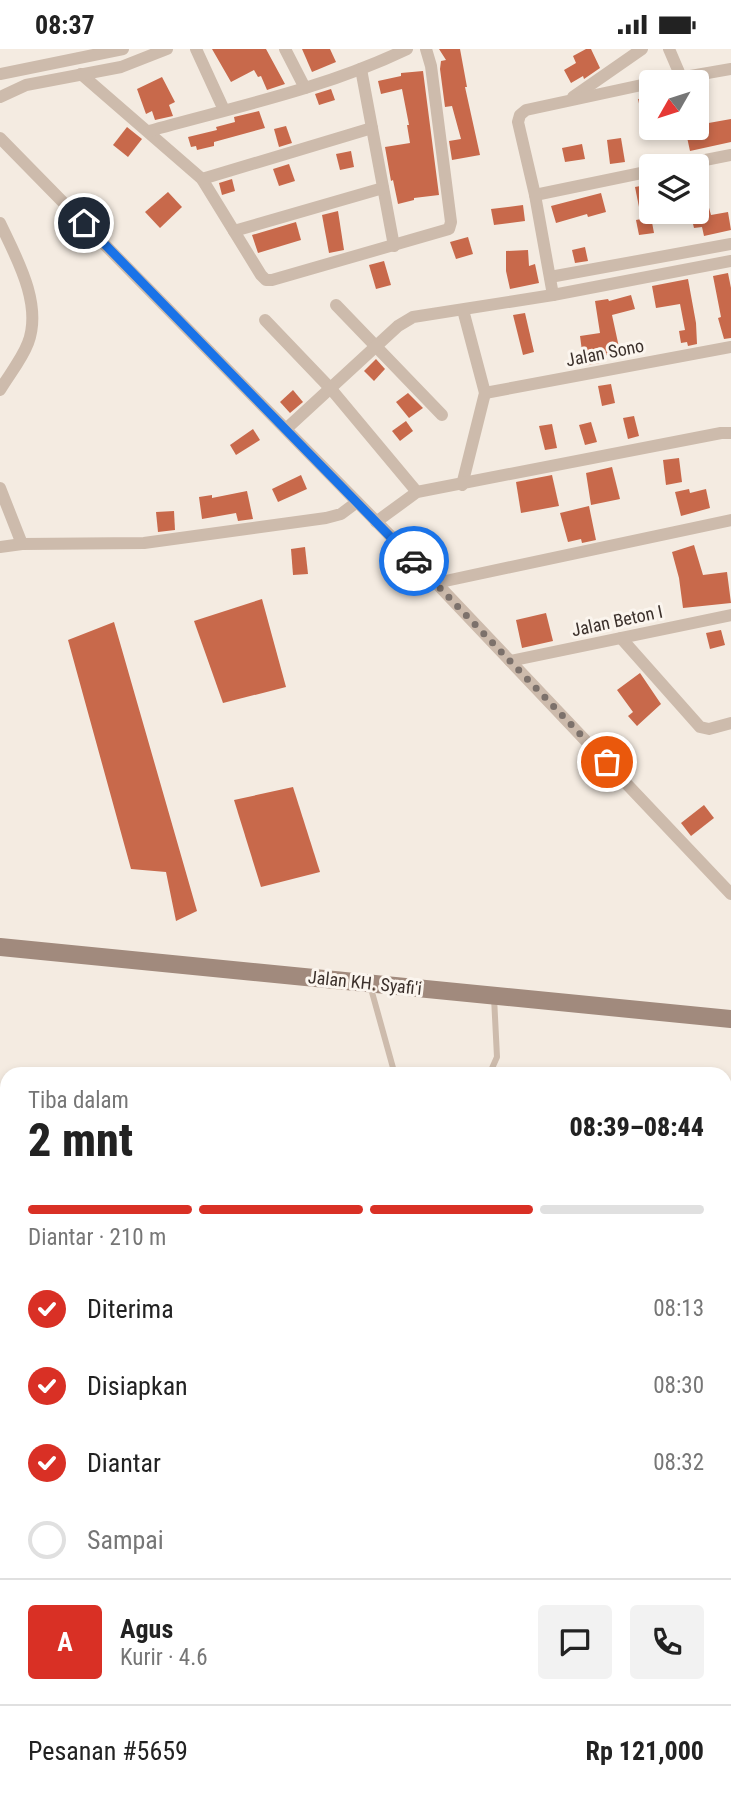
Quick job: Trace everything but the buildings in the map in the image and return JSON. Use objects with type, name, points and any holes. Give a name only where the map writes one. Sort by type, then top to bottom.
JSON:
[{"type":"main road","name":"Jalan KH. Syafi'i","points":[[0,947],[731,1019]]},
{"type":"street","points":[[0,74],[67,55],[123,49]]},
{"type":"street","points":[[0,97],[26,85],[121,67],[167,49]]},
{"type":"street","points":[[196,49],[224,110]]},
{"type":"street","points":[[285,49],[305,88]]},
{"type":"street","points":[[149,131],[305,88],[361,69],[379,55],[407,49]]},
{"type":"street","points":[[80,74],[202,179],[266,280],[272,280],[449,229],[451,222],[431,66],[426,49]]},
{"type":"street","points":[[567,101],[642,49]]},
{"type":"street","points":[[669,49],[678,70]]},
{"type":"street","points":[[361,69],[394,246]]},
{"type":"street","points":[[709,73],[731,69]]},
{"type":"street","points":[[553,295],[535,195],[518,122],[520,115],[526,110],[639,86]]},
{"type":"street","points":[[202,179],[372,128]]},
{"type":"street","points":[[0,138],[422,568],[731,894]]},
{"type":"street","points":[[709,159],[731,155]]},
{"type":"street","points":[[535,195],[639,173]]},
{"type":"street","points":[[234,231],[383,188]]},
{"type":"street","points":[[0,223],[22,270],[30,300],[31,317],[29,342],[0,390]]},
{"type":"street","points":[[550,277],[731,244]]},
{"type":"street","points":[[286,429],[398,327],[413,317],[553,295],[731,261]]},
{"type":"street","points":[[336,305],[442,415]]},
{"type":"street","points":[[461,485],[485,393],[463,310]]},
{"type":"street","points":[[265,320],[331,389],[417,492]]},
{"type":"street","name":"Jalan Sono","points":[[485,393],[731,347]]},
{"type":"street","points":[[376,522],[417,492],[731,433]]},
{"type":"street","points":[[0,488],[22,544]]},
{"type":"street","points":[[0,547],[22,544],[144,543],[326,518],[341,514],[357,502]]},
{"type":"street","points":[[436,583],[731,520]]},
{"type":"street","name":"Jalan Beton I","points":[[510,661],[731,615]]},
{"type":"street","points":[[621,638],[700,727],[709,729],[730,725]]},
{"type":"lane","points":[[369,983],[393,1067]]},
{"type":"lane","points":[[493,1067],[497,1057],[494,995]]},
{"type":"way so far","points":[[414,561],[607,762]]},
{"type":"route","points":[[84,223],[414,561]]}]
